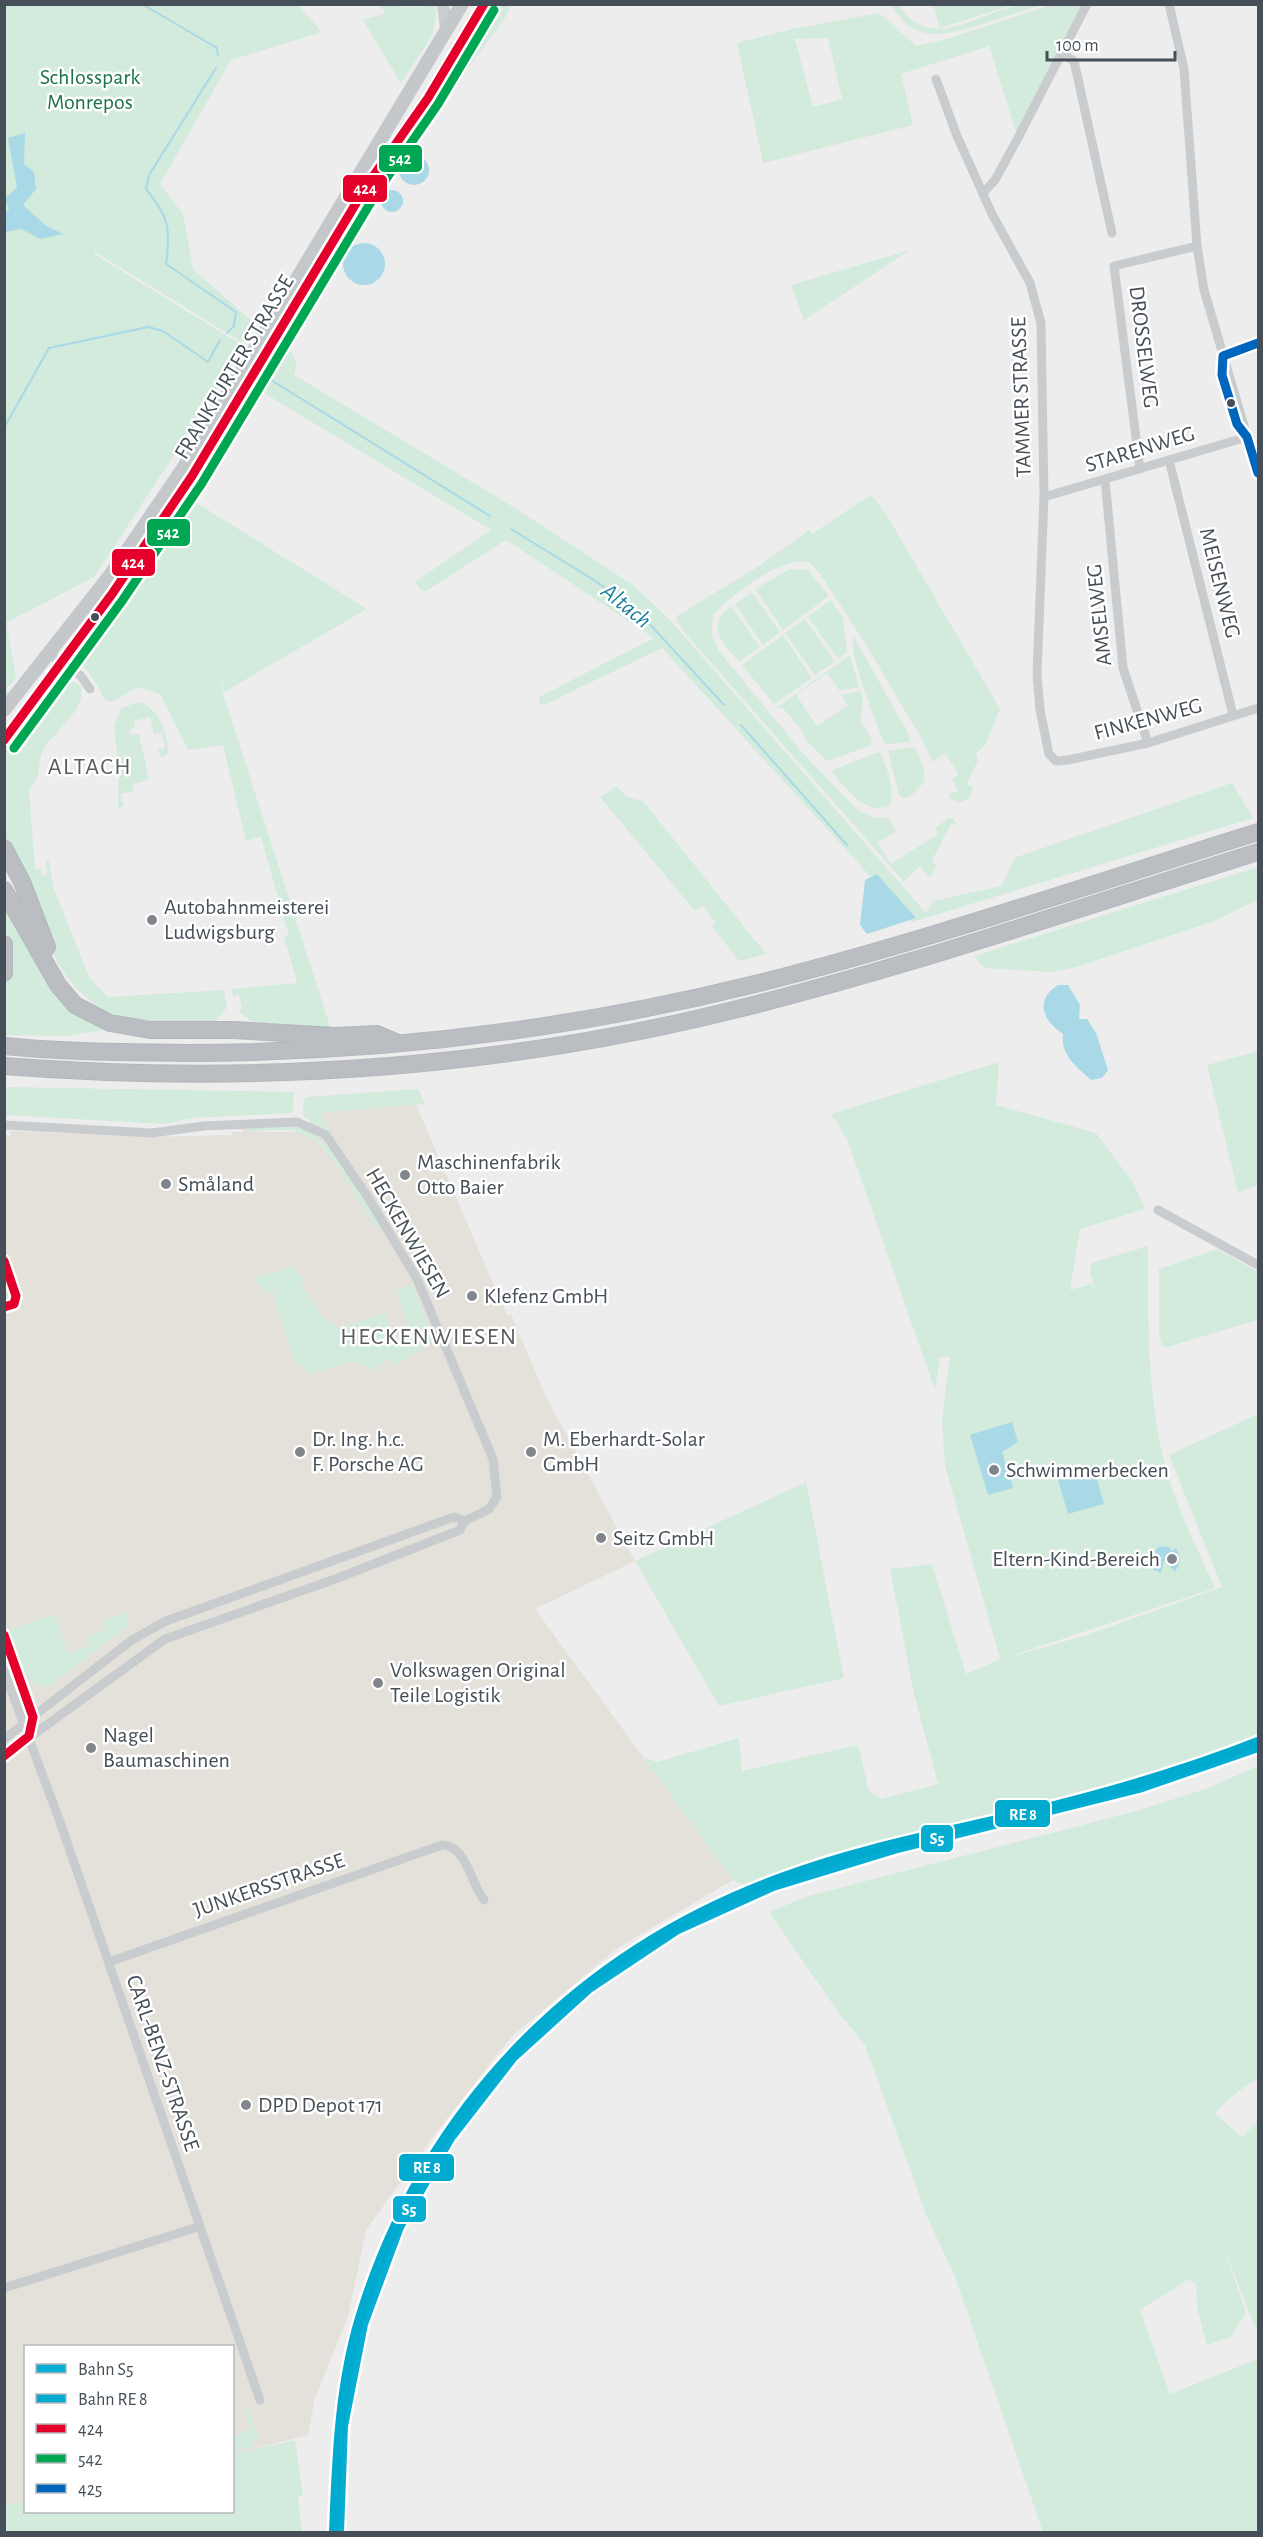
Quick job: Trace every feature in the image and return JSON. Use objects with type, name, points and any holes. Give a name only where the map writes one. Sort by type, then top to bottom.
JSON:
[{"type":"highway","points":[[4,1046],[134,1053],[220,1053],[402,1044],[598,1017],[760,983],[880,949],[1258,832]]},
{"type":"highway","points":[[4,848],[22,882],[51,957],[84,1009]]},
{"type":"highway","points":[[4,1066],[145,1074],[293,1073],[470,1057],[603,1038],[767,1002],[1258,852]]},
{"type":"highway","points":[[4,890],[58,985],[75,1005],[103,1020],[130,1028],[289,1032],[334,1036],[377,1034],[402,1044]]},
{"type":"highway","points":[[4,944],[4,973]]},
{"type":"highway","points":[[4,1074],[23,1067]]},
{"type":"main road","points":[[443,4],[446,28]]},
{"type":"main road","name":"FRANKFURTER STRASSE","points":[[4,741],[111,574],[182,470],[462,4]]},
{"type":"main road","name":"FRANKFURTER STRASSE","points":[[4,710],[56,659],[192,476],[367,185],[428,98],[480,6]]},
{"type":"street","points":[[984,192],[995,180],[1087,4]]},
{"type":"street","points":[[1169,4],[1184,69],[1197,246],[1204,290],[1258,473]]},
{"type":"street","points":[[1060,53],[1074,61],[1112,233]]},
{"type":"street","name":"TAMMER STRASSE","points":[[936,79],[957,136],[992,214],[1030,283],[1041,323],[1044,497],[1037,675],[1040,710],[1049,754]]},
{"type":"street","name":"DROSSELWEG","points":[[1140,469],[1114,266],[1197,246]]},
{"type":"street","points":[[1224,356],[1258,343]]},
{"type":"street","name":"STARENWEG","points":[[1044,497],[1247,436]]},
{"type":"street","name":"MEISENWEG","points":[[1169,460],[1233,716]]},
{"type":"street","name":"AMSELWEG","points":[[1105,480],[1123,668],[1148,743]]},
{"type":"street","points":[[56,659],[81,676],[90,689]]},
{"type":"street","name":"FINKENWEG","points":[[1049,754],[1056,761],[1068,760],[1148,743],[1258,708]]},
{"type":"street","name":"HECKENWIESEN","points":[[4,1125],[151,1135],[204,1126],[297,1122],[318,1130],[334,1145],[417,1279],[493,1459],[497,1497],[489,1509],[465,1521],[460,1530],[165,1640],[4,1756]]},
{"type":"street","points":[[1158,1210],[1258,1265]]},
{"type":"street","points":[[4,1739],[148,1630],[186,1612],[454,1517],[465,1521]]},
{"type":"street","points":[[308,1569],[314,1586]]},
{"type":"street","points":[[4,1634],[33,1717],[34,1727],[29,1739]]},
{"type":"street","name":"CARL-BENZ-STRASSE","points":[[4,1671],[109,1962],[198,2226],[260,2400]]},
{"type":"street","name":"JUNKERSSTRASSE","points":[[109,1962],[442,1845],[456,1847],[460,1852],[476,1890],[484,1900]]},
{"type":"street","points":[[4,2288],[198,2226]]},
{"type":"shaded area","points":[[416,1105],[507,1315],[511,1314],[546,1397],[635,1561],[535,1609],[733,1880],[619,1947],[512,2036],[438,2130],[366,2230],[348,2316],[315,2398],[308,2435],[234,2454],[234,2345],[24,2345],[24,2501],[5,2506],[5,1135],[10,1136],[10,1131],[151,1137],[232,1135],[232,1132],[242,1132],[241,1127],[249,1127],[250,1132],[298,1132],[319,1113]]},
{"type":"green space","points":[[933,4],[1013,4],[1013,5],[940,28]]},
{"type":"green space","points":[[1023,4],[1042,5],[958,31],[933,34],[911,27],[892,5],[899,5],[912,20],[926,27],[941,29]]},
{"type":"green space","name":"Schlosspark Monrepos","points":[[5,5],[298,5],[322,32],[231,60],[160,184],[183,214],[193,269],[254,323],[243,343],[95,252],[94,254],[245,347],[94,577],[6,623],[16,676],[6,688],[9,695],[5,700]]},
{"type":"green space","points":[[379,5],[415,7],[436,5],[437,8],[432,36],[401,83],[363,20],[386,13]]},
{"type":"green space","points":[[484,5],[511,5],[507,15],[463,75],[409,139],[294,324],[282,345],[292,353],[297,365],[294,375],[515,508],[633,585],[669,619],[926,913],[933,901],[1002,886],[1014,858],[1232,783],[1253,818],[912,922],[662,648],[544,705],[540,704],[539,697],[654,638],[506,540],[426,591],[421,590],[415,582],[491,530],[249,384]]},
{"type":"green space","points":[[1051,5],[1087,5],[1018,138],[989,46],[901,74],[913,125],[763,163],[737,43],[793,29],[879,13],[916,46],[943,40]],"holes":[[[828,38],[842,99],[813,107],[795,39]]]},
{"type":"green space","points":[[910,250],[804,320],[791,285]]},
{"type":"green space","points":[[869,496],[873,497],[889,519],[1000,709],[985,745],[976,753],[978,760],[967,784],[973,788],[969,799],[959,803],[950,798],[949,793],[958,791],[952,779],[959,775],[945,753],[932,762],[924,743],[865,643],[819,572],[809,562],[785,565],[745,587],[714,614],[711,633],[718,650],[807,758],[859,811],[876,818],[888,818],[896,831],[877,843],[891,864],[938,834],[935,828],[949,818],[953,819],[958,826],[952,823],[931,862],[937,865],[930,878],[920,866],[904,882],[684,632],[676,619],[677,616],[759,566],[809,530],[812,534]]},
{"type":"green space","points":[[187,497],[367,609],[224,692],[219,667],[223,693],[331,1029],[253,1022],[238,1011],[242,1009],[239,994],[233,997],[232,989],[297,983],[284,937],[289,936],[261,837],[246,841],[223,745],[188,750],[160,694],[136,687],[113,702],[106,701],[91,675],[76,659],[77,653]]},
{"type":"green space","points":[[790,569],[808,570],[829,596],[783,630],[755,589]]},
{"type":"green space","points":[[752,592],[780,632],[763,645],[735,604]]},
{"type":"green space","points":[[831,600],[843,618],[847,652],[838,659],[808,617]]},
{"type":"green space","points":[[731,606],[760,647],[739,662],[722,641],[718,628],[723,614]]},
{"type":"green space","points":[[805,619],[835,662],[815,675],[785,633]]},
{"type":"green space","points":[[783,635],[812,678],[774,704],[742,665]]},
{"type":"green space","points":[[854,637],[910,737],[909,742],[888,744],[884,742],[858,671],[854,656]]},
{"type":"green space","points":[[850,655],[859,687],[840,691],[827,673],[796,695],[817,726],[848,705],[841,694],[860,691],[863,701],[860,721],[871,737],[872,745],[827,761],[805,739],[804,733],[783,708],[776,708]]},
{"type":"green space","points":[[70,680],[80,685],[82,693],[80,702],[42,752],[38,774],[29,789],[35,869],[41,869],[43,876],[47,875],[46,859],[49,861],[53,886],[90,979],[108,997],[224,990],[227,1007],[217,1020],[199,1023],[167,1023],[130,1019],[101,1008],[79,990],[61,968],[47,941],[12,850],[5,839],[4,750],[46,701],[52,701],[61,683]]},
{"type":"green space","points":[[139,702],[152,710],[161,723],[168,753],[163,757],[160,756],[158,750],[165,748],[162,733],[154,734],[150,717],[134,721],[135,727],[129,731],[130,735],[139,734],[149,780],[133,784],[134,791],[121,794],[124,806],[118,808],[119,770],[114,726],[121,708]]},
{"type":"green space","points":[[911,747],[916,749],[923,767],[925,781],[911,796],[904,798],[899,795],[888,751]]},
{"type":"green space","points":[[879,752],[888,771],[892,793],[889,806],[880,808],[858,800],[832,770]]},
{"type":"green space","points":[[617,786],[626,797],[643,801],[766,954],[739,961],[712,926],[716,923],[703,906],[695,911],[600,797]]},
{"type":"green space","points":[[1258,867],[1258,900],[1214,921],[1076,967],[1052,972],[984,968],[974,956]]},
{"type":"green space","points":[[4,901],[77,1015],[105,1030],[66,1036],[5,1035],[5,988],[10,946],[5,928]]},
{"type":"green space","points":[[1258,1051],[1258,1185],[1238,1192],[1207,1065]]},
{"type":"green space","points":[[999,1062],[996,1105],[1096,1133],[1134,1184],[1145,1209],[1080,1229],[1070,1290],[1092,1284],[1096,1292],[1090,1271],[1091,1263],[1148,1246],[1151,1378],[1163,1456],[1186,1523],[1215,1588],[1005,1658],[1084,1636],[1222,1587],[1169,1455],[1258,1414],[1258,1735],[1140,1779],[949,1828],[745,1886],[733,1880],[643,1757],[657,1762],[739,1738],[742,1771],[858,1745],[869,1791],[881,1799],[938,1784],[914,1694],[890,1569],[932,1564],[966,1674],[1000,1659],[945,1466],[942,1419],[950,1357],[940,1357],[935,1390],[847,1139],[831,1114]]},
{"type":"green space","points":[[5,1087],[294,1092],[293,1113],[192,1118],[163,1124],[5,1115]]},
{"type":"green space","points":[[418,1089],[425,1104],[320,1113],[332,1134],[303,1116],[303,1102],[306,1097]]},
{"type":"green space","points":[[290,1125],[320,1140],[332,1152],[353,1180],[380,1225],[376,1228],[332,1159],[309,1138],[297,1132],[285,1130],[250,1132],[249,1127]]},
{"type":"green space","points":[[1217,1249],[1258,1272],[1258,1320],[1167,1347],[1162,1345],[1159,1335],[1159,1269]]},
{"type":"green space","points":[[293,1266],[304,1281],[301,1285],[327,1324],[334,1322],[338,1328],[385,1313],[395,1342],[412,1336],[397,1290],[412,1284],[435,1341],[395,1365],[390,1358],[371,1370],[352,1362],[308,1374],[304,1365],[297,1367],[272,1290],[263,1292],[254,1278]]},
{"type":"green space","points":[[806,1482],[844,1678],[719,1706],[635,1561]]},
{"type":"green space","points":[[126,1613],[130,1625],[48,1687],[39,1686],[26,1675],[10,1629],[55,1614],[68,1653],[89,1646],[86,1636],[104,1630],[102,1621]]},
{"type":"green space","points":[[1258,1766],[1258,2077],[1227,2100],[1215,2114],[1242,2137],[1258,2121],[1258,2334],[1224,2249],[1246,2313],[1230,2337],[1207,2345],[1198,2312],[1196,2284],[1189,2279],[1140,2310],[1170,2394],[1258,2359],[1258,2532],[1043,2532],[955,2277],[927,2217],[865,2045],[836,2009],[769,1912],[808,1896],[1137,1811],[1208,1788]]},
{"type":"green space","points":[[249,2409],[259,2438],[253,2440],[254,2446],[234,2451],[234,2436],[251,2429],[245,2412],[234,2414]]},
{"type":"green space","points":[[295,2440],[303,2495],[298,2497],[302,2532],[5,2532],[5,2506],[24,2501],[24,2513],[234,2513],[234,2454]]},
{"type":"water","points":[[25,133],[24,164],[34,172],[36,189],[23,205],[45,225],[63,234],[41,239],[21,229],[5,232],[5,212],[9,210],[5,198],[17,188],[8,138]]},
{"type":"water","points":[[414,155],[425,159],[429,170],[425,181],[414,185],[403,181],[399,170],[403,159]]},
{"type":"water","points":[[392,190],[400,193],[403,201],[400,209],[392,212],[384,209],[381,201],[384,193]]},
{"type":"water","points":[[364,243],[379,249],[385,264],[379,279],[364,285],[349,279],[343,264],[349,249]]},
{"type":"water","points":[[877,874],[916,918],[867,934],[860,925],[865,880]]},
{"type":"water","points":[[1058,985],[1068,985],[1080,1005],[1079,1019],[1087,1019],[1096,1033],[1108,1070],[1102,1078],[1091,1080],[1075,1065],[1064,1048],[1063,1034],[1046,1017],[1044,1004],[1046,997]]},
{"type":"water","name":"Schwimmerbecken","points":[[1012,1422],[1018,1442],[1002,1452],[1013,1488],[988,1495],[970,1435]]},
{"type":"water","points":[[1093,1465],[1104,1504],[1068,1514],[1057,1476]]},
{"type":"water","name":"Eltern-Kind-Bereich","points":[[1160,1546],[1169,1547],[1172,1551],[1176,1548],[1180,1560],[1175,1572],[1164,1560],[1161,1573],[1154,1570],[1148,1562],[1153,1560],[1154,1551]]},
{"type":"waterway","points":[[142,4],[217,48],[218,56]]},
{"type":"waterway","points":[[216,68],[149,175],[146,189],[164,216],[168,232],[166,264],[236,312],[234,326],[227,333]]},
{"type":"waterway","points":[[4,428],[49,348],[148,327],[163,331],[208,362],[220,340]]},
{"type":"waterway","name":"Altach","points":[[263,375],[490,516]]},
{"type":"waterway","name":"Altach","points":[[511,529],[597,582],[645,619],[724,705]]},
{"type":"waterway","name":"Altach","points":[[741,725],[847,845]]},
{"type":"rail line","name":"S5","points":[[339,2532],[343,2426],[363,2324],[399,2227],[450,2138],[513,2057],[589,1988],[676,1930],[773,1886],[894,1849],[1139,1788],[1258,1747]]},
{"type":"transit line","name":"424","points":[[4,740],[112,594],[192,476],[367,185],[428,98],[484,4]]},
{"type":"transit line","name":"542","points":[[14,748],[122,601],[202,483],[377,192],[438,104],[494,10]]},
{"type":"transit line","name":"425","points":[[1258,343],[1223,356],[1222,375],[1237,424],[1247,437],[1258,473]]},
{"type":"transit line","name":"424","points":[[4,1261],[16,1296],[14,1304],[4,1307]]},
{"type":"transit line","name":"424","points":[[4,1635],[33,1717],[29,1736],[4,1756]]},
{"type":"transit line","points":[[334,2532],[343,2397],[360,2318],[388,2242],[424,2171],[468,2106],[519,2046],[576,1994],[640,1948],[709,1909],[784,1877],[873,1849],[1114,1790],[1172,1773],[1258,1742]]},
{"type":"place","name":"Autobahnmeisterei Ludwigsburg","points":[[152,920]]},
{"type":"place","name":"Maschinenfabrik Otto Baier","points":[[405,1175]]},
{"type":"place","name":"Småland","points":[[166,1184]]},
{"type":"place","name":"Klefenz GmbH","points":[[472,1296]]},
{"type":"place","name":"Dr. Ing. h.c. F. Porsche AG","points":[[300,1452]]},
{"type":"place","name":"M. Eberhardt-Solar GmbH","points":[[531,1452]]},
{"type":"place","name":"Schwimmerbecken","points":[[994,1470]]},
{"type":"place","name":"Seitz GmbH","points":[[601,1538]]},
{"type":"place","name":"Eltern-Kind-Bereich","points":[[1172,1559]]},
{"type":"place","name":"Volkswagen Original Teile Logistik","points":[[378,1683]]},
{"type":"place","name":"Nagel Baumaschinen","points":[[91,1748]]},
{"type":"place","name":"DPD Depot 171","points":[[246,2105]]},
{"type":"district","name":"ALTACH","points":[[90,767]]},
{"type":"district","name":"HECKENWIESEN","points":[[429,1337]]}]
